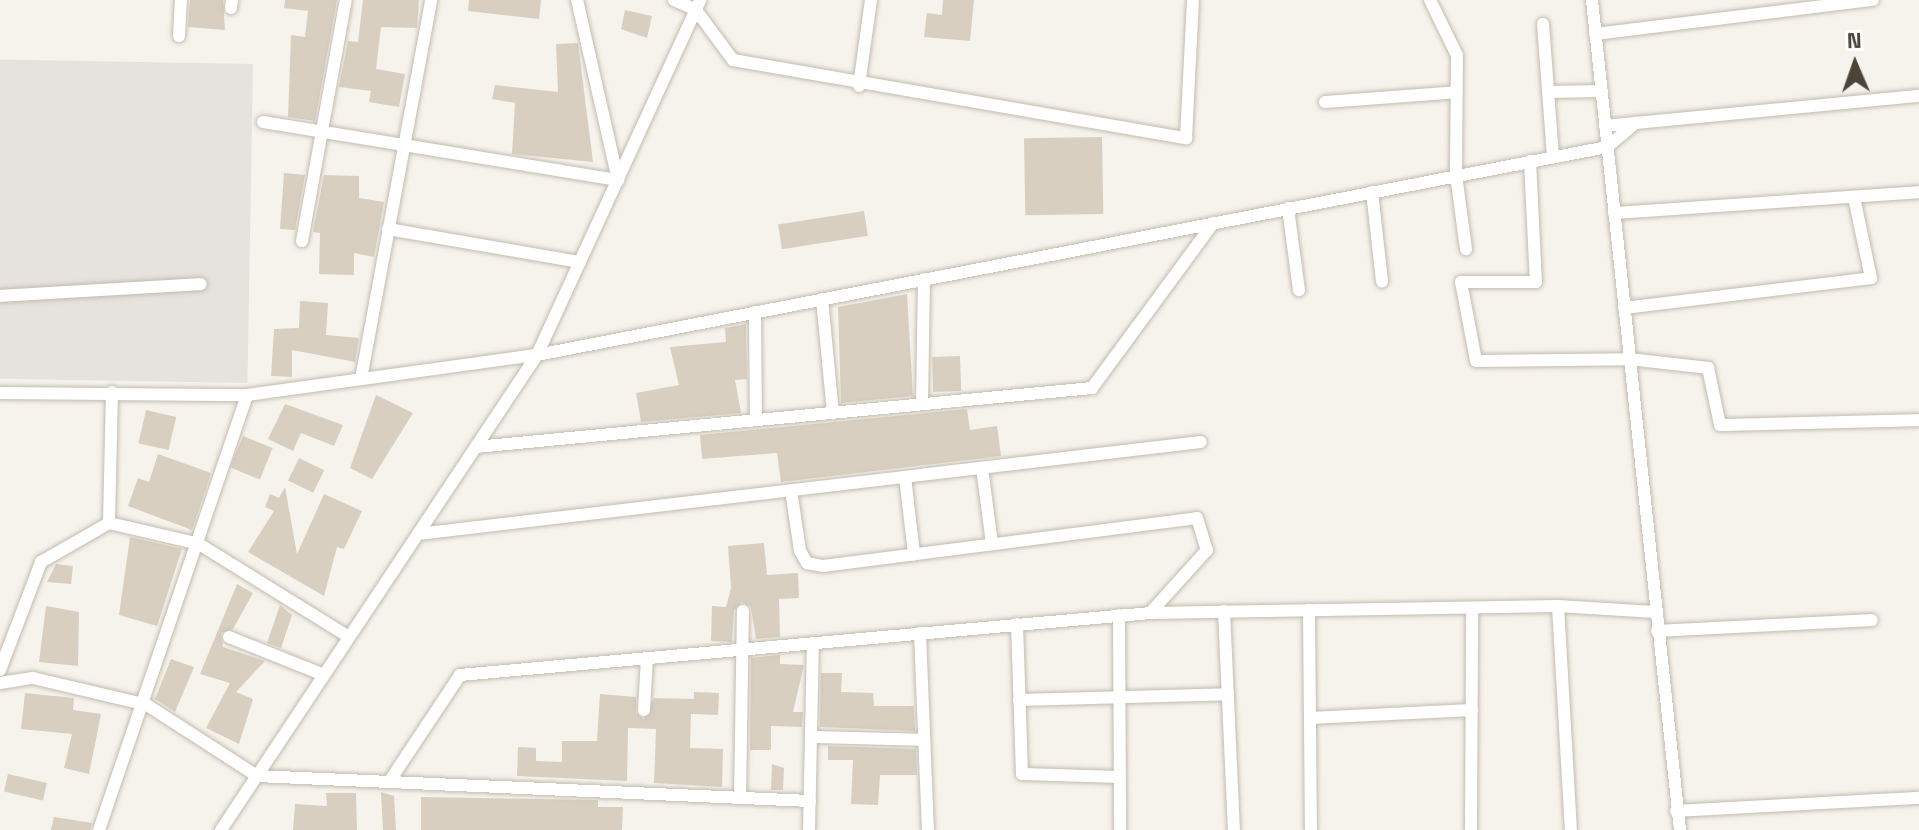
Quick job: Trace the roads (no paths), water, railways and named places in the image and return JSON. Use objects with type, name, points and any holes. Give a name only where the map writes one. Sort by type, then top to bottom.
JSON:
[{"type":"street","points":[[179,36],[181,0]]},
{"type":"street","points":[[302,241],[346,0]]},
{"type":"street","points":[[361,379],[431,0]]},
{"type":"street","points":[[577,0],[618,180]]},
{"type":"street","points":[[674,0],[698,5],[733,60],[859,86],[1186,138],[1193,0]]},
{"type":"street","points":[[859,86],[871,0]]},
{"type":"street","points":[[1430,0],[1457,55],[1456,175],[1466,249]]},
{"type":"street","points":[[1592,0],[1680,830]]},
{"type":"street","points":[[1595,34],[1873,0]]},
{"type":"street","points":[[221,830],[537,355],[698,5]]},
{"type":"street","points":[[1543,24],[1553,156]]},
{"type":"street","points":[[1548,92],[1601,91]]},
{"type":"street","points":[[1325,102],[1457,92]]},
{"type":"street","points":[[1605,126],[1919,96]]},
{"type":"street","points":[[263,122],[321,136],[404,145],[618,180]]},
{"type":"street","points":[[0,393],[247,395],[537,355],[1607,147],[1636,123]]},
{"type":"street","points":[[1530,161],[1536,282],[1461,282],[1476,361],[1629,359],[1708,368],[1720,425],[1919,420]]},
{"type":"street","points":[[1372,192],[1382,281]]},
{"type":"street","points":[[1614,213],[1919,192]]},
{"type":"street","points":[[1624,308],[1871,278],[1854,197]]},
{"type":"street","points":[[1288,208],[1299,290]]},
{"type":"street","points":[[476,447],[1092,388],[1213,223]]},
{"type":"street","points":[[388,229],[580,262]]},
{"type":"street","points":[[922,404],[924,279]]},
{"type":"street","points":[[0,296],[201,284]]},
{"type":"street","points":[[822,299],[833,413]]},
{"type":"street","points":[[755,312],[756,420]]},
{"type":"street","points":[[109,523],[112,392]]},
{"type":"street","points":[[99,830],[147,705],[247,395]]},
{"type":"street","points":[[418,534],[1201,442]]},
{"type":"street","points":[[982,468],[992,544]]},
{"type":"street","points":[[905,477],[914,554]]},
{"type":"street","points":[[791,490],[807,563],[914,554],[1197,518],[1207,550],[1150,613]]},
{"type":"street","points":[[0,670],[41,562],[109,523],[199,544],[349,637]]},
{"type":"street","points":[[389,782],[460,675],[1150,613],[1558,606],[1655,612]]},
{"type":"street","points":[[1558,606],[1571,830]]},
{"type":"street","points":[[1471,830],[1472,608]]},
{"type":"street","points":[[1309,610],[1311,830]]},
{"type":"street","points":[[740,798],[745,649],[743,611]]},
{"type":"street","points":[[1224,611],[1234,830]]},
{"type":"street","points":[[1119,615],[1120,830]]},
{"type":"street","points":[[1657,631],[1872,620]]},
{"type":"street","points":[[1017,641],[1032,623]]},
{"type":"street","points":[[1017,624],[1022,774],[1120,777]]},
{"type":"street","points":[[920,633],[928,830]]},
{"type":"street","points":[[229,637],[324,675]]},
{"type":"street","points":[[809,830],[813,643]]},
{"type":"street","points":[[644,710],[647,658]]},
{"type":"street","points":[[0,683],[33,678],[147,705],[257,776],[810,801]]},
{"type":"street","points":[[1019,700],[1228,694]]},
{"type":"street","points":[[1310,718],[1472,710]]},
{"type":"street","points":[[811,737],[924,740]]},
{"type":"street","points":[[1676,811],[1919,798]]}]
